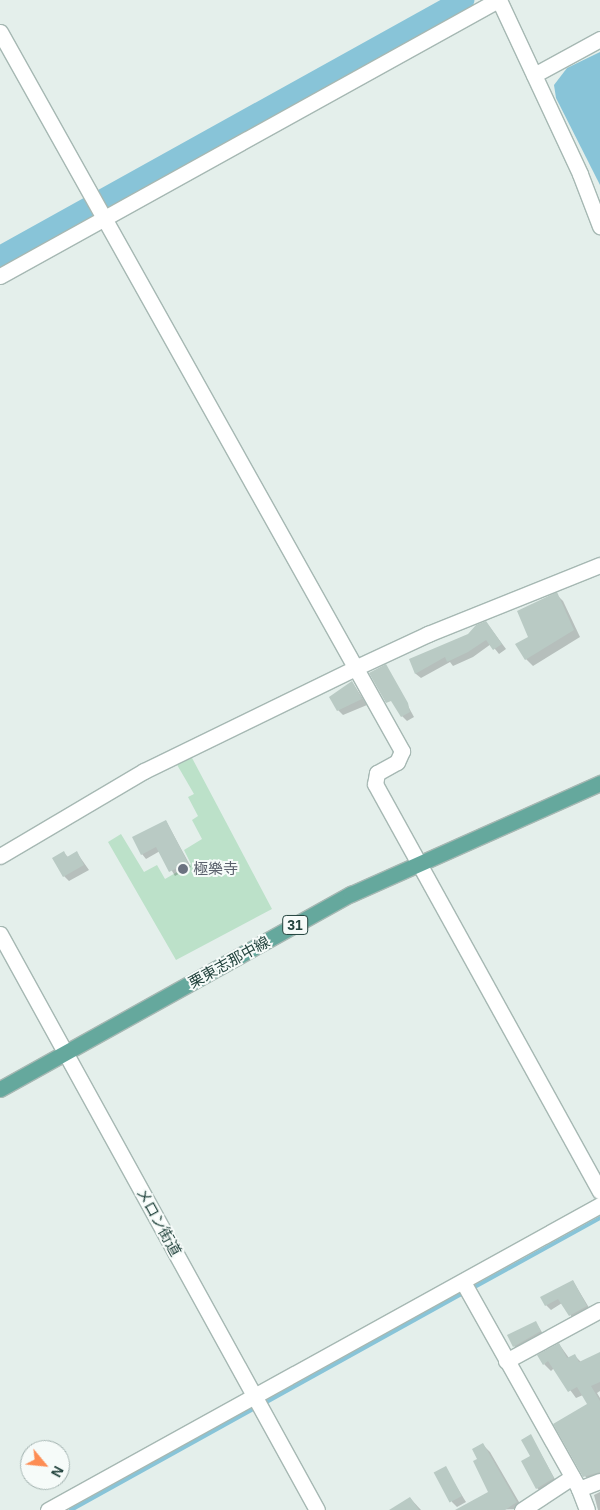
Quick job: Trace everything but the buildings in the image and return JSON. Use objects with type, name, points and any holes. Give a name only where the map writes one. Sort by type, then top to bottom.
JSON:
[{"type":"main road","name":"栗東志那中線","points":[[0,1089],[351,894],[418,862],[600,783]]},
{"type":"street","points":[[0,276],[498,0],[580,174],[600,226]]},
{"type":"street","points":[[0,32],[402,752],[396,762],[377,773],[375,784],[600,1191]]},
{"type":"street","points":[[534,75],[600,38]]},
{"type":"street","points":[[0,856],[144,771],[355,668],[455,623],[600,565]]},
{"type":"street","name":"メロン街道","points":[[0,934],[67,1052],[317,1510]]},
{"type":"street","points":[[48,1510],[258,1404],[467,1289],[600,1206]]},
{"type":"street","points":[[467,1289],[576,1483],[586,1510]]},
{"type":"street","points":[[506,1361],[600,1310]]},
{"type":"street","points":[[522,1510],[576,1483],[600,1481]]},
{"type":"green space","points":[[191,756],[272,909],[176,960],[108,842],[121,834],[144,872],[157,865],[165,879],[191,864],[184,850],[202,839],[192,820],[198,816],[188,797],[194,794],[176,763]]},
{"type":"water","points":[[600,52],[600,185],[556,98],[554,85],[567,68]]},
{"type":"waterway","points":[[0,257],[463,0]]},
{"type":"waterway","points":[[471,1289],[600,1218]]},
{"type":"waterway","points":[[263,1404],[465,1292]]},
{"type":"waterway","points":[[71,1510],[257,1407]]},
{"type":"place","name":"極樂寺","points":[[183,869]]}]
